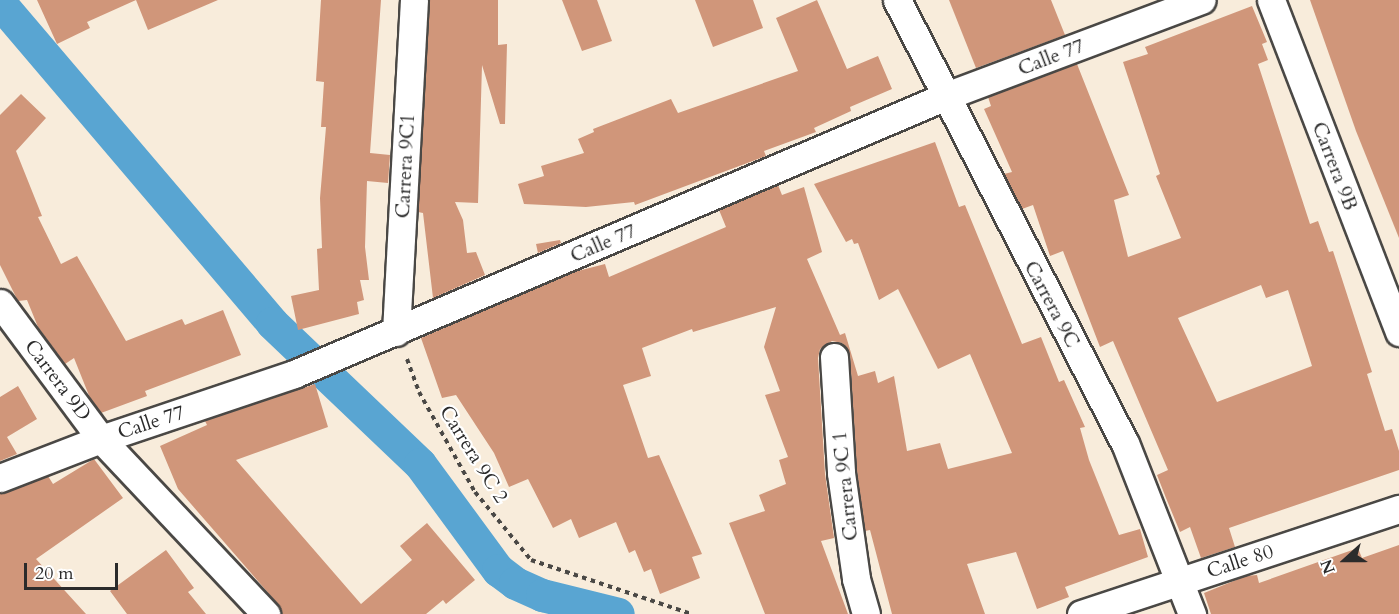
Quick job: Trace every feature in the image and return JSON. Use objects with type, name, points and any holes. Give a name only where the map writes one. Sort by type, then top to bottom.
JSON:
[{"type":"street","name":"Carrera 9C1","points":[[396,332],[414,0]]},
{"type":"street","name":"Carrera 9C","points":[[897,0],[1125,443],[1192,614]]},
{"type":"street","name":"Calle 77","points":[[0,478],[101,439],[330,360],[946,96],[1202,0]]},
{"type":"street","name":"Carrera 9B","points":[[1272,0],[1399,332]]},
{"type":"street","name":"Carrera 9D","points":[[0,303],[101,439],[266,614]]},
{"type":"street","name":"Carrera 9C 1","points":[[834,357],[841,473],[856,579],[866,614]]},
{"type":"street","name":"Calle 80","points":[[1081,614],[1399,509]]},
{"type":"path","name":"Carrera 9C 2","points":[[396,332],[419,392],[475,492],[531,560],[691,614]]},
{"type":"building","points":[[37,0],[136,0],[87,22],[90,28],[57,44]]},
{"type":"building","points":[[136,0],[218,0],[148,30]]},
{"type":"building","points":[[321,0],[381,0],[370,153],[390,155],[388,183],[367,181],[365,247],[369,280],[360,280],[364,300],[357,302],[359,314],[298,330],[291,296],[319,290],[317,249],[322,248],[320,198],[326,127],[321,127],[324,82],[316,81]]},
{"type":"building","points":[[430,0],[498,0],[498,45],[507,44],[505,124],[500,124],[482,65],[478,203],[455,202],[463,220],[467,253],[476,252],[485,275],[433,298],[423,213],[418,212]]},
{"type":"building","points":[[562,0],[597,0],[612,41],[582,51]]},
{"type":"building","points":[[695,0],[753,0],[763,28],[713,47]]},
{"type":"building","points":[[817,0],[847,69],[878,56],[892,89],[850,107],[851,111],[814,128],[816,132],[764,151],[766,156],[635,205],[634,202],[586,207],[524,204],[518,184],[544,176],[541,166],[584,153],[578,139],[594,132],[593,129],[671,99],[678,113],[798,71],[776,18]]},
{"type":"building","points":[[949,0],[1051,0],[1065,35],[976,68]]},
{"type":"building","points":[[1310,0],[1399,0],[1399,238],[1356,131]]},
{"type":"building","points":[[1252,6],[1267,42],[1262,44],[1268,60],[1258,64],[1310,224],[1318,221],[1329,252],[1333,251],[1372,372],[1367,374],[1385,431],[1392,429],[1399,451],[1399,470],[1229,528],[1235,547],[1201,558],[1190,527],[1180,532],[1166,498],[1157,475],[1168,470],[1113,341],[1100,347],[1063,251],[1050,256],[1033,205],[1022,209],[1004,174],[1012,172],[984,109],[991,106],[988,97],[1077,64],[1129,195],[1114,200],[1128,257],[1181,238],[1156,176],[1160,174],[1123,62],[1148,54],[1145,47]],"holes":[[[1261,285],[1266,298],[1288,290],[1312,366],[1217,402],[1178,318]]]},
{"type":"building","points":[[21,94],[46,118],[16,151],[42,216],[38,217],[61,264],[77,256],[126,341],[182,319],[185,325],[223,310],[241,355],[145,391],[147,396],[101,413],[90,398],[74,358],[65,364],[38,327],[27,300],[18,301],[0,265],[0,115]]},
{"type":"building","points":[[935,142],[959,207],[965,205],[1022,344],[1041,337],[1059,382],[1064,380],[1085,427],[1080,428],[1089,460],[1119,535],[1140,529],[1148,557],[1065,587],[1069,597],[1037,609],[1016,552],[967,564],[985,614],[892,614],[870,530],[865,531],[857,471],[850,355],[842,343],[832,341],[820,349],[818,358],[825,474],[834,538],[821,541],[848,614],[765,614],[729,523],[765,511],[759,495],[786,484],[779,460],[788,457],[765,395],[780,391],[764,347],[776,307],[693,332],[692,329],[642,348],[651,376],[623,385],[648,458],[659,455],[702,554],[692,557],[700,578],[660,594],[651,569],[644,572],[635,550],[629,553],[616,522],[579,538],[571,519],[553,528],[528,479],[509,487],[494,453],[456,395],[442,398],[421,338],[570,273],[605,264],[609,277],[726,227],[719,210],[778,185],[782,195],[804,187],[822,252],[807,259],[840,335],[845,333],[858,376],[875,371],[878,383],[894,376],[907,451],[940,443],[948,469],[1012,453],[970,354],[938,369],[898,289],[879,300],[858,243],[854,244],[852,239],[846,242],[814,184]]},
{"type":"building","points":[[560,240],[561,243],[538,253],[536,244]]},
{"type":"building","points":[[315,384],[328,427],[236,460],[361,604],[412,560],[400,546],[427,523],[475,580],[446,604],[443,600],[426,614],[282,614],[277,603],[178,489],[160,446],[207,425],[205,421]]},
{"type":"building","points":[[18,386],[37,419],[7,437],[17,454],[0,461],[0,397]]},
{"type":"building","points":[[94,459],[123,498],[36,559],[86,614],[0,614],[0,493],[48,476],[53,484]]},
{"type":"building","points":[[1399,545],[1399,614],[1211,614],[1204,593],[1246,576],[1257,575],[1259,583],[1358,548],[1362,558]]},
{"type":"building","points":[[166,550],[194,588],[188,592],[206,614],[127,614],[110,591]]},
{"type":"waterway","points":[[0,3],[272,323],[420,464],[498,570],[515,583],[542,595],[618,614]]}]
